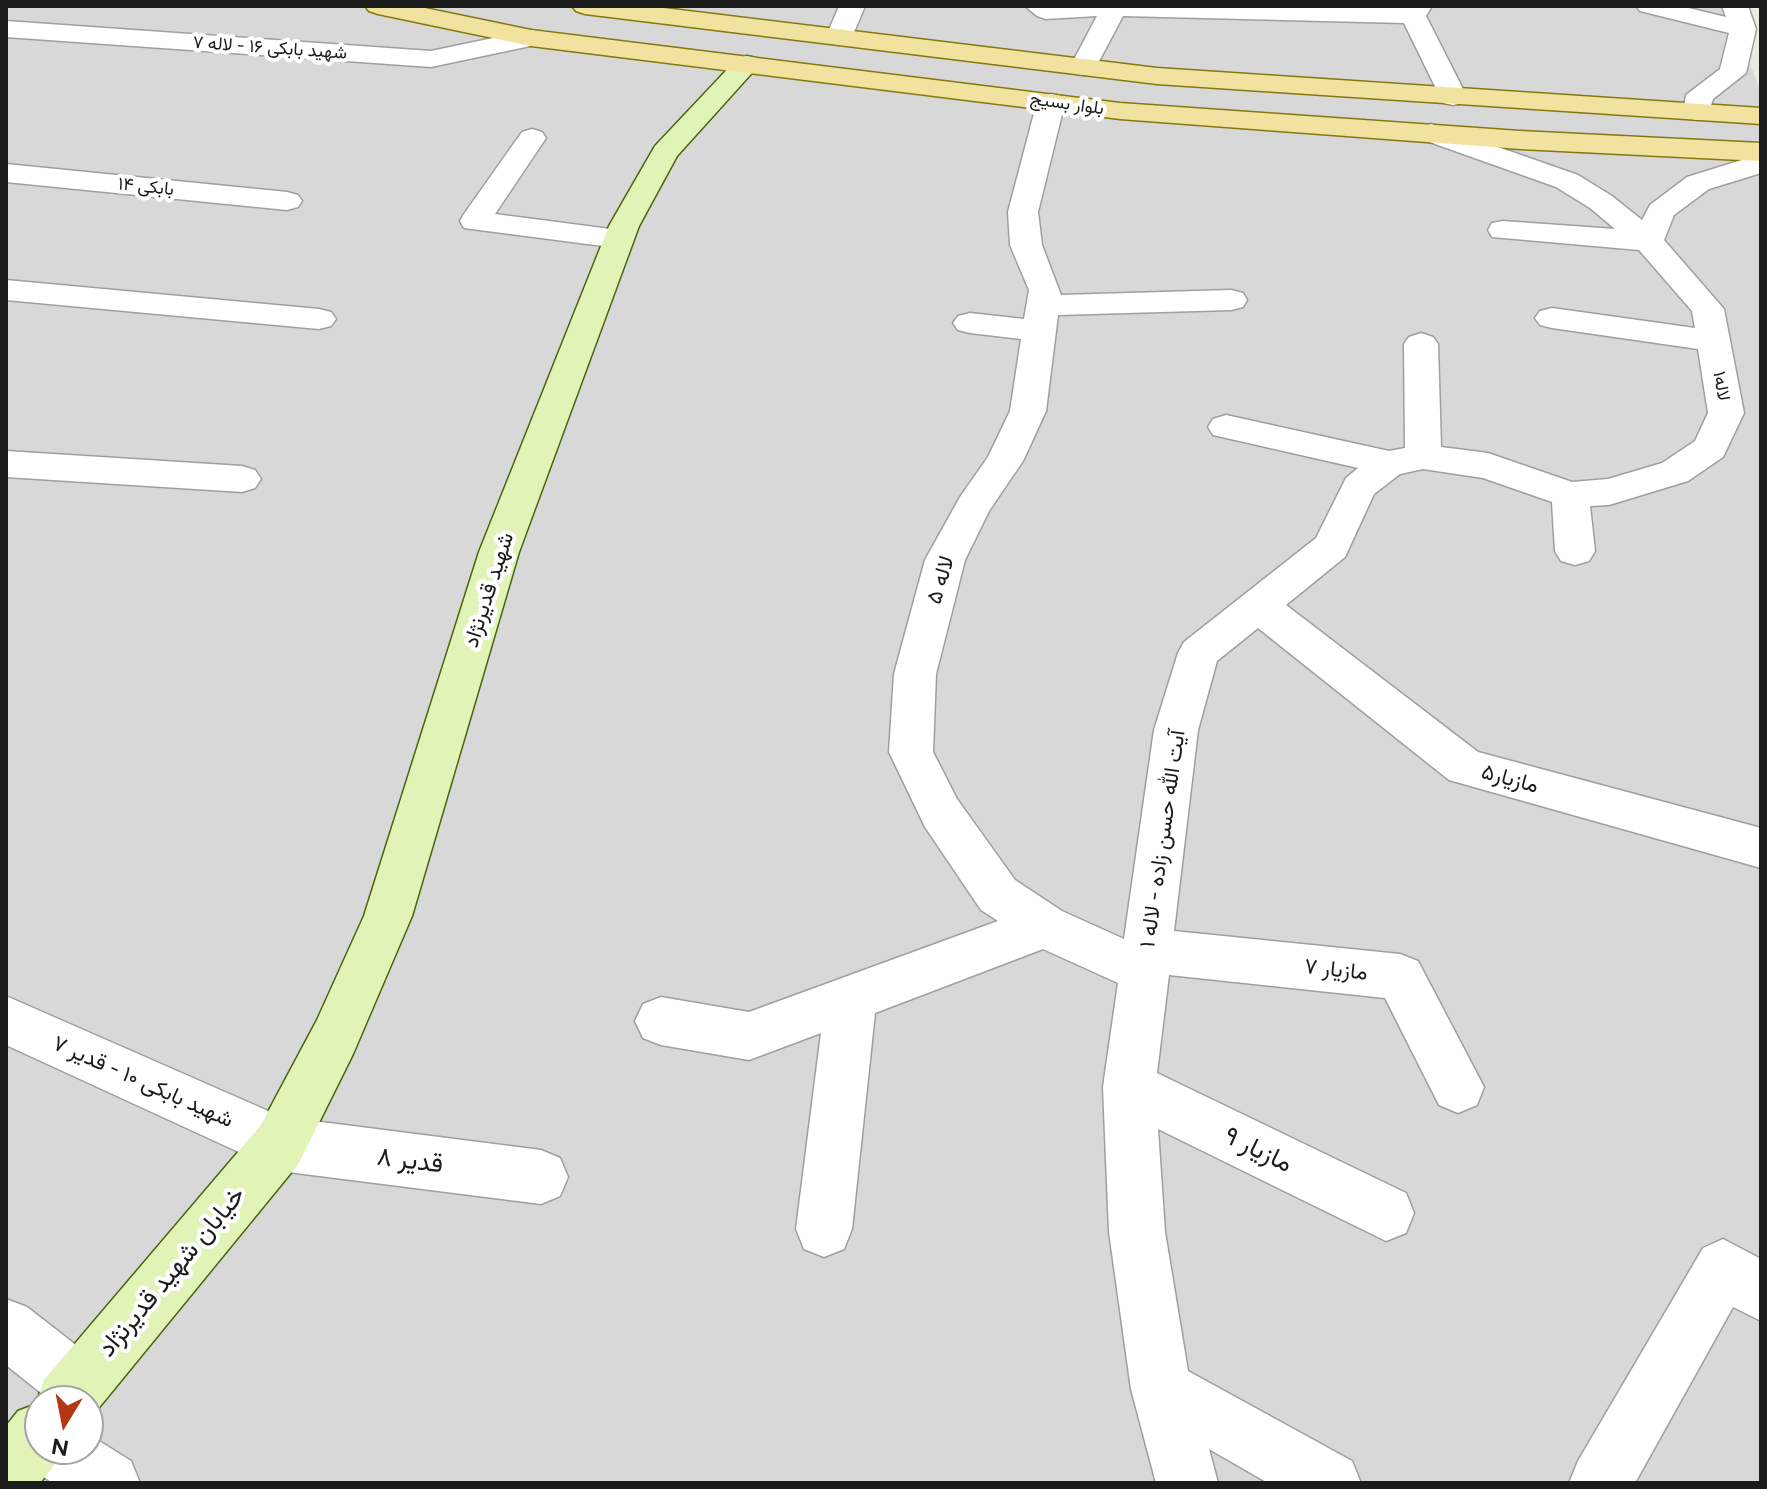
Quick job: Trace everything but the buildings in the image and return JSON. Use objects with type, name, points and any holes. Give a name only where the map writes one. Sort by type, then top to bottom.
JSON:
[{"type":"main road","name":"بلوار بسیج","points":[[378,6],[531,38],[1120,111],[1520,140],[1761,152]]},
{"type":"main road","name":"بلوار بسیج","points":[[585,6],[1157,76],[1761,116]]},
{"type":"main road","points":[[1507,100],[1547,113],[1558,123],[1555,133],[1520,140]]},
{"type":"street","points":[[839,37],[852,6]]},
{"type":"street","points":[[1038,6],[1046,11],[1123,8],[1413,9],[1453,97]]},
{"type":"street","points":[[1649,6],[1739,17],[1733,73],[1700,95],[1697,112]]},
{"type":"street","points":[[1083,67],[1123,8]]},
{"type":"street","name":"شهید بابکی ۱۶ - لاله ۷","points":[[8,31],[431,59],[531,38]]},
{"type":"street","name":"شهید قدیرنژاد","points":[[280,1144],[335,1037],[388,916],[499,552],[618,239],[665,152],[747,64]]},
{"type":"street","name":"لاله ۵","points":[[1051,102],[1023,212],[1026,245],[1045,290],[1028,411],[1005,461],[973,506],[945,560],[915,674],[911,752],[941,813],[998,895],[1045,926],[1146,962]]},
{"type":"street","name":"لاله۱","points":[[1431,133],[1567,181],[1601,202],[1648,241],[1708,309],[1726,413],[1710,448],[1675,472],[1609,492],[1570,495]]},
{"type":"street","points":[[532,138],[475,221],[618,239]]},
{"type":"street","points":[[1503,230],[1648,241],[1661,211],[1698,183],[1761,163]]},
{"type":"street","name":"بابکی ۱۴","points":[[6,173],[287,201]]},
{"type":"street","points":[[6,290],[319,319]]},
{"type":"street","points":[[970,323],[1231,300]]},
{"type":"street","points":[[1552,318],[1713,341]]},
{"type":"street","points":[[1406,460],[1421,344]]},
{"type":"street","points":[[1726,413],[1761,419]]},
{"type":"street","points":[[1226,427],[1406,460],[1488,466],[1570,495],[1575,551]]},
{"type":"street","name":"آیت الله حسن زاده - لاله ۱","points":[[1187,1483],[1161,1389],[1137,1232],[1129,1087],[1176,730],[1199,653],[1331,547],[1359,487],[1406,460]]},
{"type":"street","points":[[6,464],[242,479]]},
{"type":"street","name":"مازیار۵","points":[[1259,606],[1465,767],[1761,848]]},
{"type":"street","points":[[661,1021],[749,1036],[1045,926]]},
{"type":"street","name":"مازیار ۷","points":[[1146,962],[1400,977],[1458,1087]]},
{"type":"street","points":[[824,1229],[851,998]]},
{"type":"street","name":"شهید بابکی ۱۰ - قدیر ۷","points":[[6,1020],[280,1144]]},
{"type":"street","name":"مازیار ۹","points":[[1129,1087],[1386,1213]]},
{"type":"street","name":"قدیر ۸","points":[[280,1144],[541,1177]]},
{"type":"street","name":"خيابان شهيد قديرنژاد","points":[[84,1385],[280,1144]]},
{"type":"street","points":[[1600,1483],[1723,1268],[1761,1292]]},
{"type":"street","points":[[6,1328],[28,1385]]},
{"type":"street","points":[[1161,1389],[1330,1483]]},
{"type":"street","points":[[87,1465],[109,1483]]},
{"type":"shaded area","points":[[6,6],[1727,6],[1761,92],[1761,1483],[6,1483]]}]
